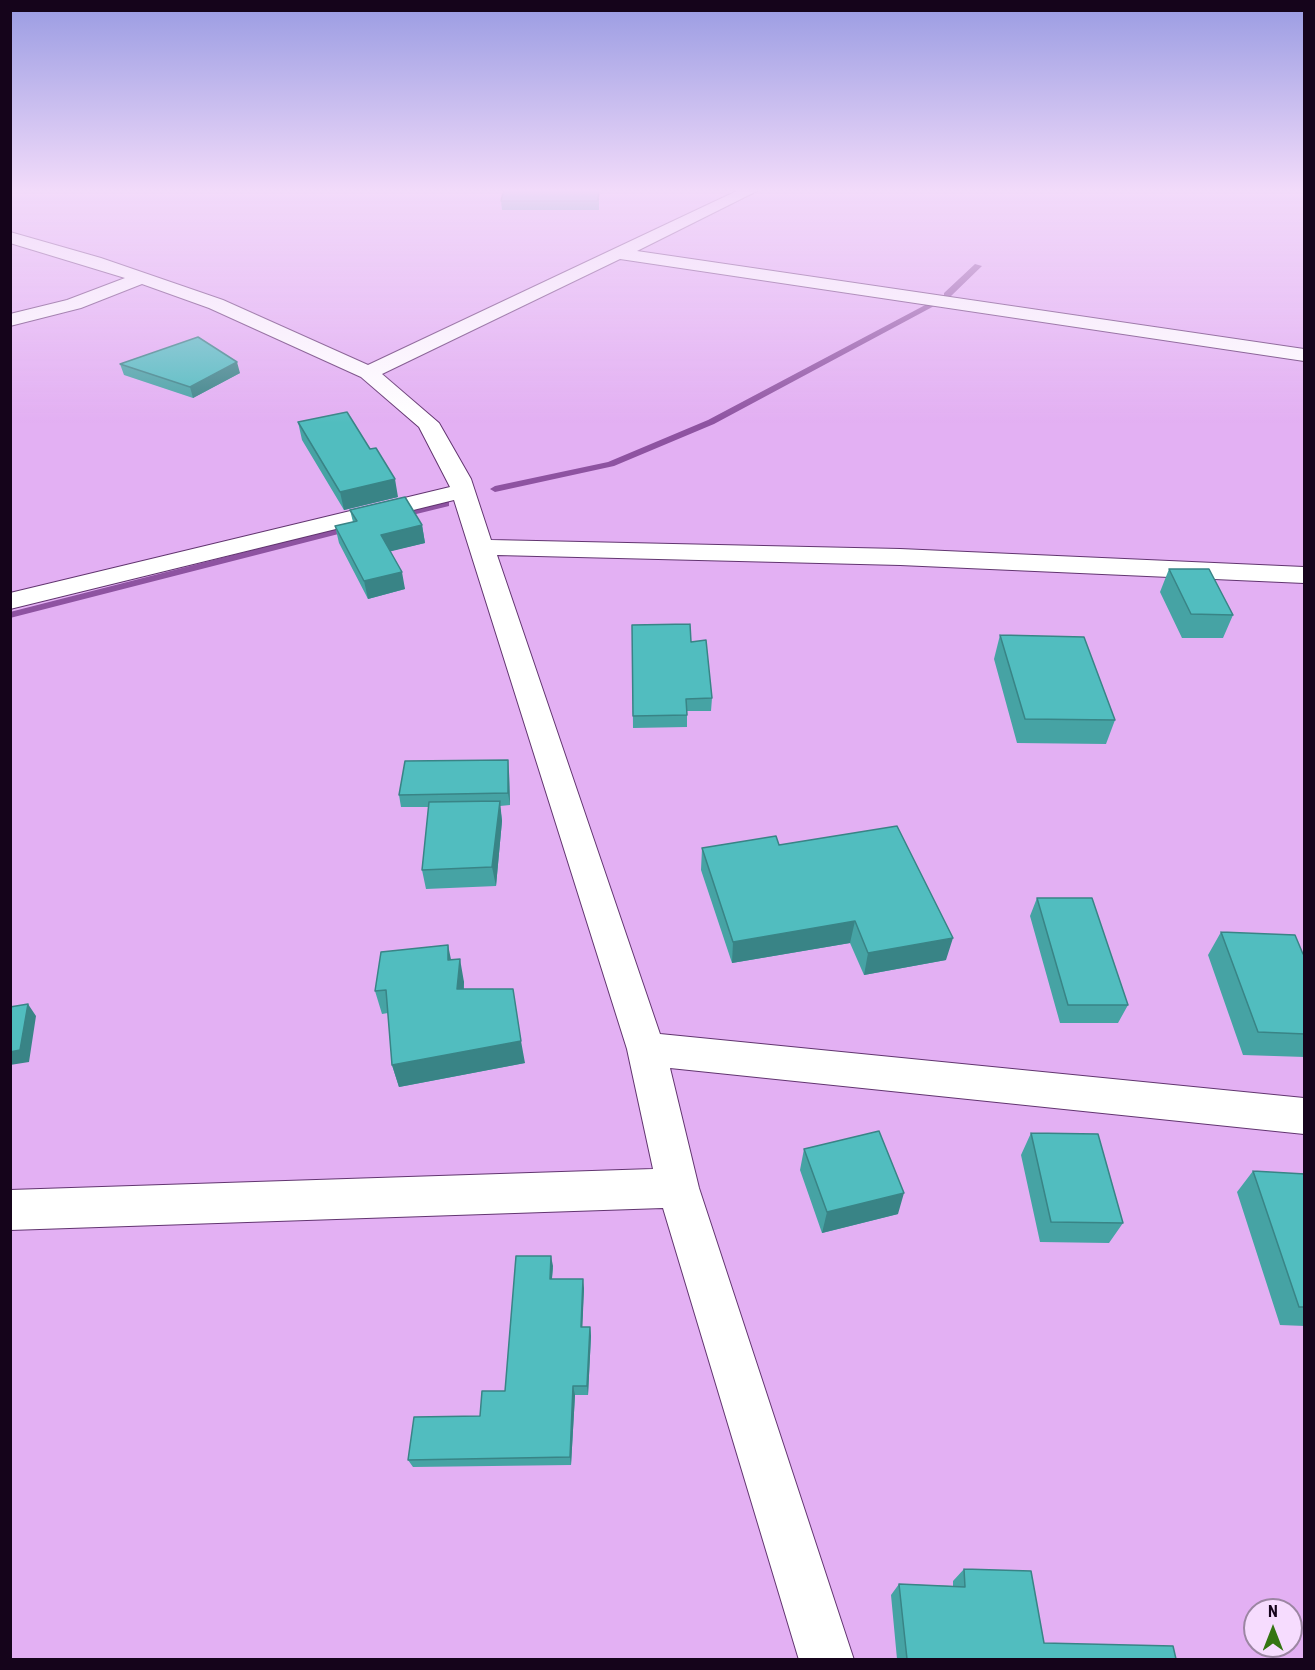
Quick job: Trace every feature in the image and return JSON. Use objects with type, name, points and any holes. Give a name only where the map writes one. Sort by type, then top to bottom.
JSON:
[{"type":"street","points":[[106,267],[216,304],[368,373],[428,423],[459,478],[646,1049],[678,1188],[827,1659]]},
{"type":"street","points":[[368,373],[592,267]]},
{"type":"street","points":[[707,267],[1305,355]]},
{"type":"street","points":[[10,320],[74,304],[142,278]]},
{"type":"street","points":[[10,601],[463,491]]},
{"type":"street","points":[[481,547],[900,557],[1305,574]]},
{"type":"street","points":[[646,1049],[1305,1116]]},
{"type":"street","points":[[10,1210],[678,1188]]},
{"type":"building","points":[[198,337],[237,362],[190,387],[120,364]]},
{"type":"building","points":[[347,412],[370,449],[376,448],[395,479],[340,492],[298,422]]},
{"type":"building","points":[[405,497],[422,525],[381,535],[402,572],[364,581],[335,526],[357,521],[350,510]]},
{"type":"building","points":[[1169,569],[1209,569],[1233,615],[1191,614]]},
{"type":"building","points":[[690,624],[691,642],[706,640],[712,698],[686,699],[687,715],[633,716],[632,625]]},
{"type":"building","points":[[1000,635],[1084,637],[1115,720],[1025,719]]},
{"type":"building","points":[[508,760],[508,793],[399,795],[405,761]]},
{"type":"building","points":[[500,801],[492,867],[422,870],[429,802]]},
{"type":"building","points":[[897,826],[953,938],[868,953],[855,921],[733,942],[702,848],[776,836],[779,845]]},
{"type":"building","points":[[1037,898],[1092,898],[1128,1005],[1068,1005]]},
{"type":"building","points":[[1221,932],[1295,935],[1305,954],[1305,1034],[1258,1032]]},
{"type":"building","points":[[448,945],[448,960],[460,959],[457,989],[513,989],[521,1041],[392,1065],[386,990],[375,991],[381,952]]},
{"type":"building","points":[[28,1004],[20,1050],[10,1052],[10,1007]]},
{"type":"building","points":[[879,1131],[904,1193],[827,1212],[804,1149]]},
{"type":"building","points":[[1031,1133],[1098,1134],[1123,1223],[1051,1222]]},
{"type":"building","points":[[1253,1171],[1305,1174],[1305,1307],[1299,1307]]},
{"type":"building","points":[[516,1256],[551,1256],[550,1279],[583,1279],[581,1327],[590,1327],[587,1386],[573,1386],[570,1457],[408,1460],[414,1417],[480,1416],[482,1391],[505,1391]]},
{"type":"building","points":[[964,1569],[1031,1571],[1044,1643],[1173,1646],[1176,1659],[907,1659],[899,1584],[965,1587]]},
{"type":"waterway","points":[[947,295],[977,267]]},
{"type":"waterway","points":[[495,489],[611,464],[711,422],[932,305]]},
{"type":"waterway","points":[[396,516],[445,504]]},
{"type":"waterway","points":[[10,615],[354,527]]}]
